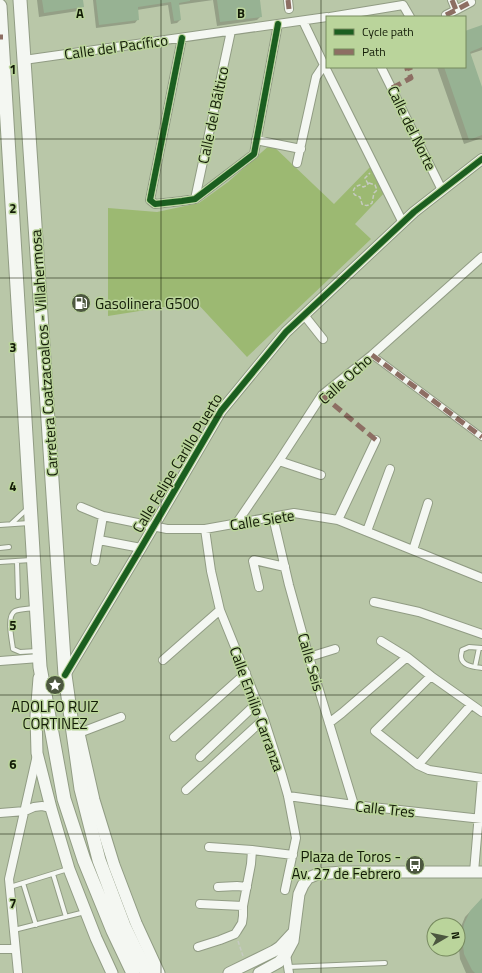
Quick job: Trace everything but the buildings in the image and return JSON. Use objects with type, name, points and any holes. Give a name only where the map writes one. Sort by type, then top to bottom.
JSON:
[{"type":"highway","name":"Carretera Coatzacoalcos - Villahermosa","points":[[21,3],[65,675],[81,789],[99,860],[124,926],[147,973]]},
{"type":"highway","name":"Carretera Coatzacoalcos - Villahermosa","points":[[0,8],[39,658],[64,799],[84,860],[113,931],[133,973]]},
{"type":"main road","points":[[39,658],[36,716],[37,753],[69,869],[96,938],[112,973]]},
{"type":"main road","points":[[70,705],[79,733],[94,800],[114,864],[136,923],[159,973]]},
{"type":"main road","points":[[259,973],[279,962],[293,932],[299,894],[308,878],[318,874],[342,872],[478,872]]},
{"type":"main road","points":[[228,973],[274,951],[283,951]]},
{"type":"street","points":[[452,0],[456,10]]},
{"type":"street","points":[[446,15],[470,2]]},
{"type":"street","points":[[343,16],[356,15],[403,5],[409,16]]},
{"type":"street","name":"Calle del Pacífico","points":[[24,60],[326,18]]},
{"type":"street","points":[[303,21],[403,222]]},
{"type":"street","points":[[182,38],[150,200],[155,204],[195,199],[254,154],[278,24]]},
{"type":"street","name":"Calle del Báltico","points":[[195,199],[231,31]]},
{"type":"street","points":[[297,163],[316,77],[324,65]]},
{"type":"street","name":"Calle del Norte","points":[[381,68],[442,190]]},
{"type":"street","points":[[256,140],[301,149]]},
{"type":"street","name":"Calle Felipe Carillo Puerto","points":[[65,675],[221,411],[286,332],[414,212],[482,159]]},
{"type":"street","name":"Calle Ocho","points":[[236,524],[322,396],[372,355],[482,257]]},
{"type":"street","points":[[304,315],[323,339]]},
{"type":"street","points":[[372,355],[482,437]]},
{"type":"street","points":[[338,520],[376,440]]},
{"type":"street","points":[[279,461],[321,475]]},
{"type":"street","points":[[367,531],[390,469]]},
{"type":"street","points":[[413,550],[428,503]]},
{"type":"street","name":"Calle Siete","points":[[81,508],[103,516],[167,529],[205,529],[273,516],[298,513],[338,520],[482,578]]},
{"type":"street","points":[[95,561],[103,516]]},
{"type":"street","name":"Calle Seis","points":[[273,516],[289,585],[354,805]]},
{"type":"street","name":"Calle Emilio Carranza","points":[[205,529],[211,571],[220,610],[258,702],[288,796],[296,838],[285,890]]},
{"type":"street","points":[[99,540],[141,548]]},
{"type":"street","points":[[259,587],[253,561],[285,567]]},
{"type":"street","points":[[374,602],[419,612],[482,634]]},
{"type":"street","points":[[164,660],[220,610]]},
{"type":"street","points":[[381,641],[407,657],[482,712]]},
{"type":"street","points":[[310,657],[335,649]]},
{"type":"street","points":[[329,724],[407,657]]},
{"type":"street","points":[[0,661],[39,658]]},
{"type":"street","points":[[174,737],[246,673]]},
{"type":"street","points":[[431,676],[376,731],[418,765],[429,770],[482,778],[478,872]]},
{"type":"street","points":[[200,757],[258,702]]},
{"type":"street","points":[[418,765],[471,705]]},
{"type":"street","points":[[79,733],[121,717]]},
{"type":"street","points":[[186,790],[264,719]]},
{"type":"street","points":[[18,973],[9,879],[37,753]]},
{"type":"street","name":"Calle Tres","points":[[288,796],[480,819]]},
{"type":"street","points":[[0,813],[25,811],[34,807],[42,806],[51,808]]},
{"type":"street","points":[[209,847],[293,855]]},
{"type":"street","points":[[198,947],[235,934],[242,923],[243,906],[252,850]]},
{"type":"street","points":[[218,887],[247,887]]},
{"type":"street","points":[[200,904],[243,906]]},
{"type":"street","points":[[0,949],[15,948]]},
{"type":"street","points":[[283,951],[288,970]]},
{"type":"lane","points":[[11,524],[30,506]]},
{"type":"lane","points":[[0,524],[31,523]]},
{"type":"lane","points":[[0,548],[9,547]]},
{"type":"lane","points":[[0,562],[34,560]]},
{"type":"lane","points":[[17,561],[18,597]]},
{"type":"lane","points":[[36,607],[14,612],[11,614],[10,621],[13,649],[39,658]]},
{"type":"lane","points":[[475,667],[480,648],[469,647],[462,650],[461,656],[463,662],[468,665],[475,667],[482,668]]},
{"type":"lane","points":[[10,887],[69,869]]},
{"type":"lane","points":[[53,874],[66,917]]},
{"type":"lane","points":[[23,883],[36,924]]},
{"type":"lane","points":[[14,930],[86,912]]},
{"type":"lane","points":[[288,970],[384,963]]},
{"type":"path","points":[[368,184],[365,178],[367,175],[373,171],[377,172]]},
{"type":"path","points":[[368,184],[375,185],[377,190],[374,193],[372,203],[366,206],[362,204],[360,197],[355,195],[353,191],[356,185],[363,187],[368,184]]},
{"type":"path","points":[[235,934],[246,964]]},
{"type":"green space","points":[[271,144],[334,204],[372,165],[386,191],[355,224],[371,239],[247,357],[196,302],[108,316],[108,208],[157,212],[199,203],[228,182]]},
{"type":"marked path","points":[[288,0],[289,9]]},
{"type":"marked path","points":[[452,0],[456,10],[471,2]]},
{"type":"marked path","points":[[446,15],[456,10]]},
{"type":"marked path","points":[[392,88],[411,78],[407,69],[410,68]]},
{"type":"marked path","points":[[372,355],[482,437]]},
{"type":"marked path","points":[[322,395],[376,440]]},
{"type":"cycle path","points":[[182,38],[150,200],[155,204],[195,199],[254,154],[278,24]]},
{"type":"cycle path","points":[[65,675],[221,411],[286,332],[414,212],[482,159]]},
{"type":"place","name":"Gasolinera G500","points":[[81,303]]},
{"type":"place","name":"ADOLFO RUIZ CORTINEZ","points":[[55,685]]},
{"type":"place","name":"Plaza de Toros - Av. 27 de Febrero","points":[[415,865]]}]
